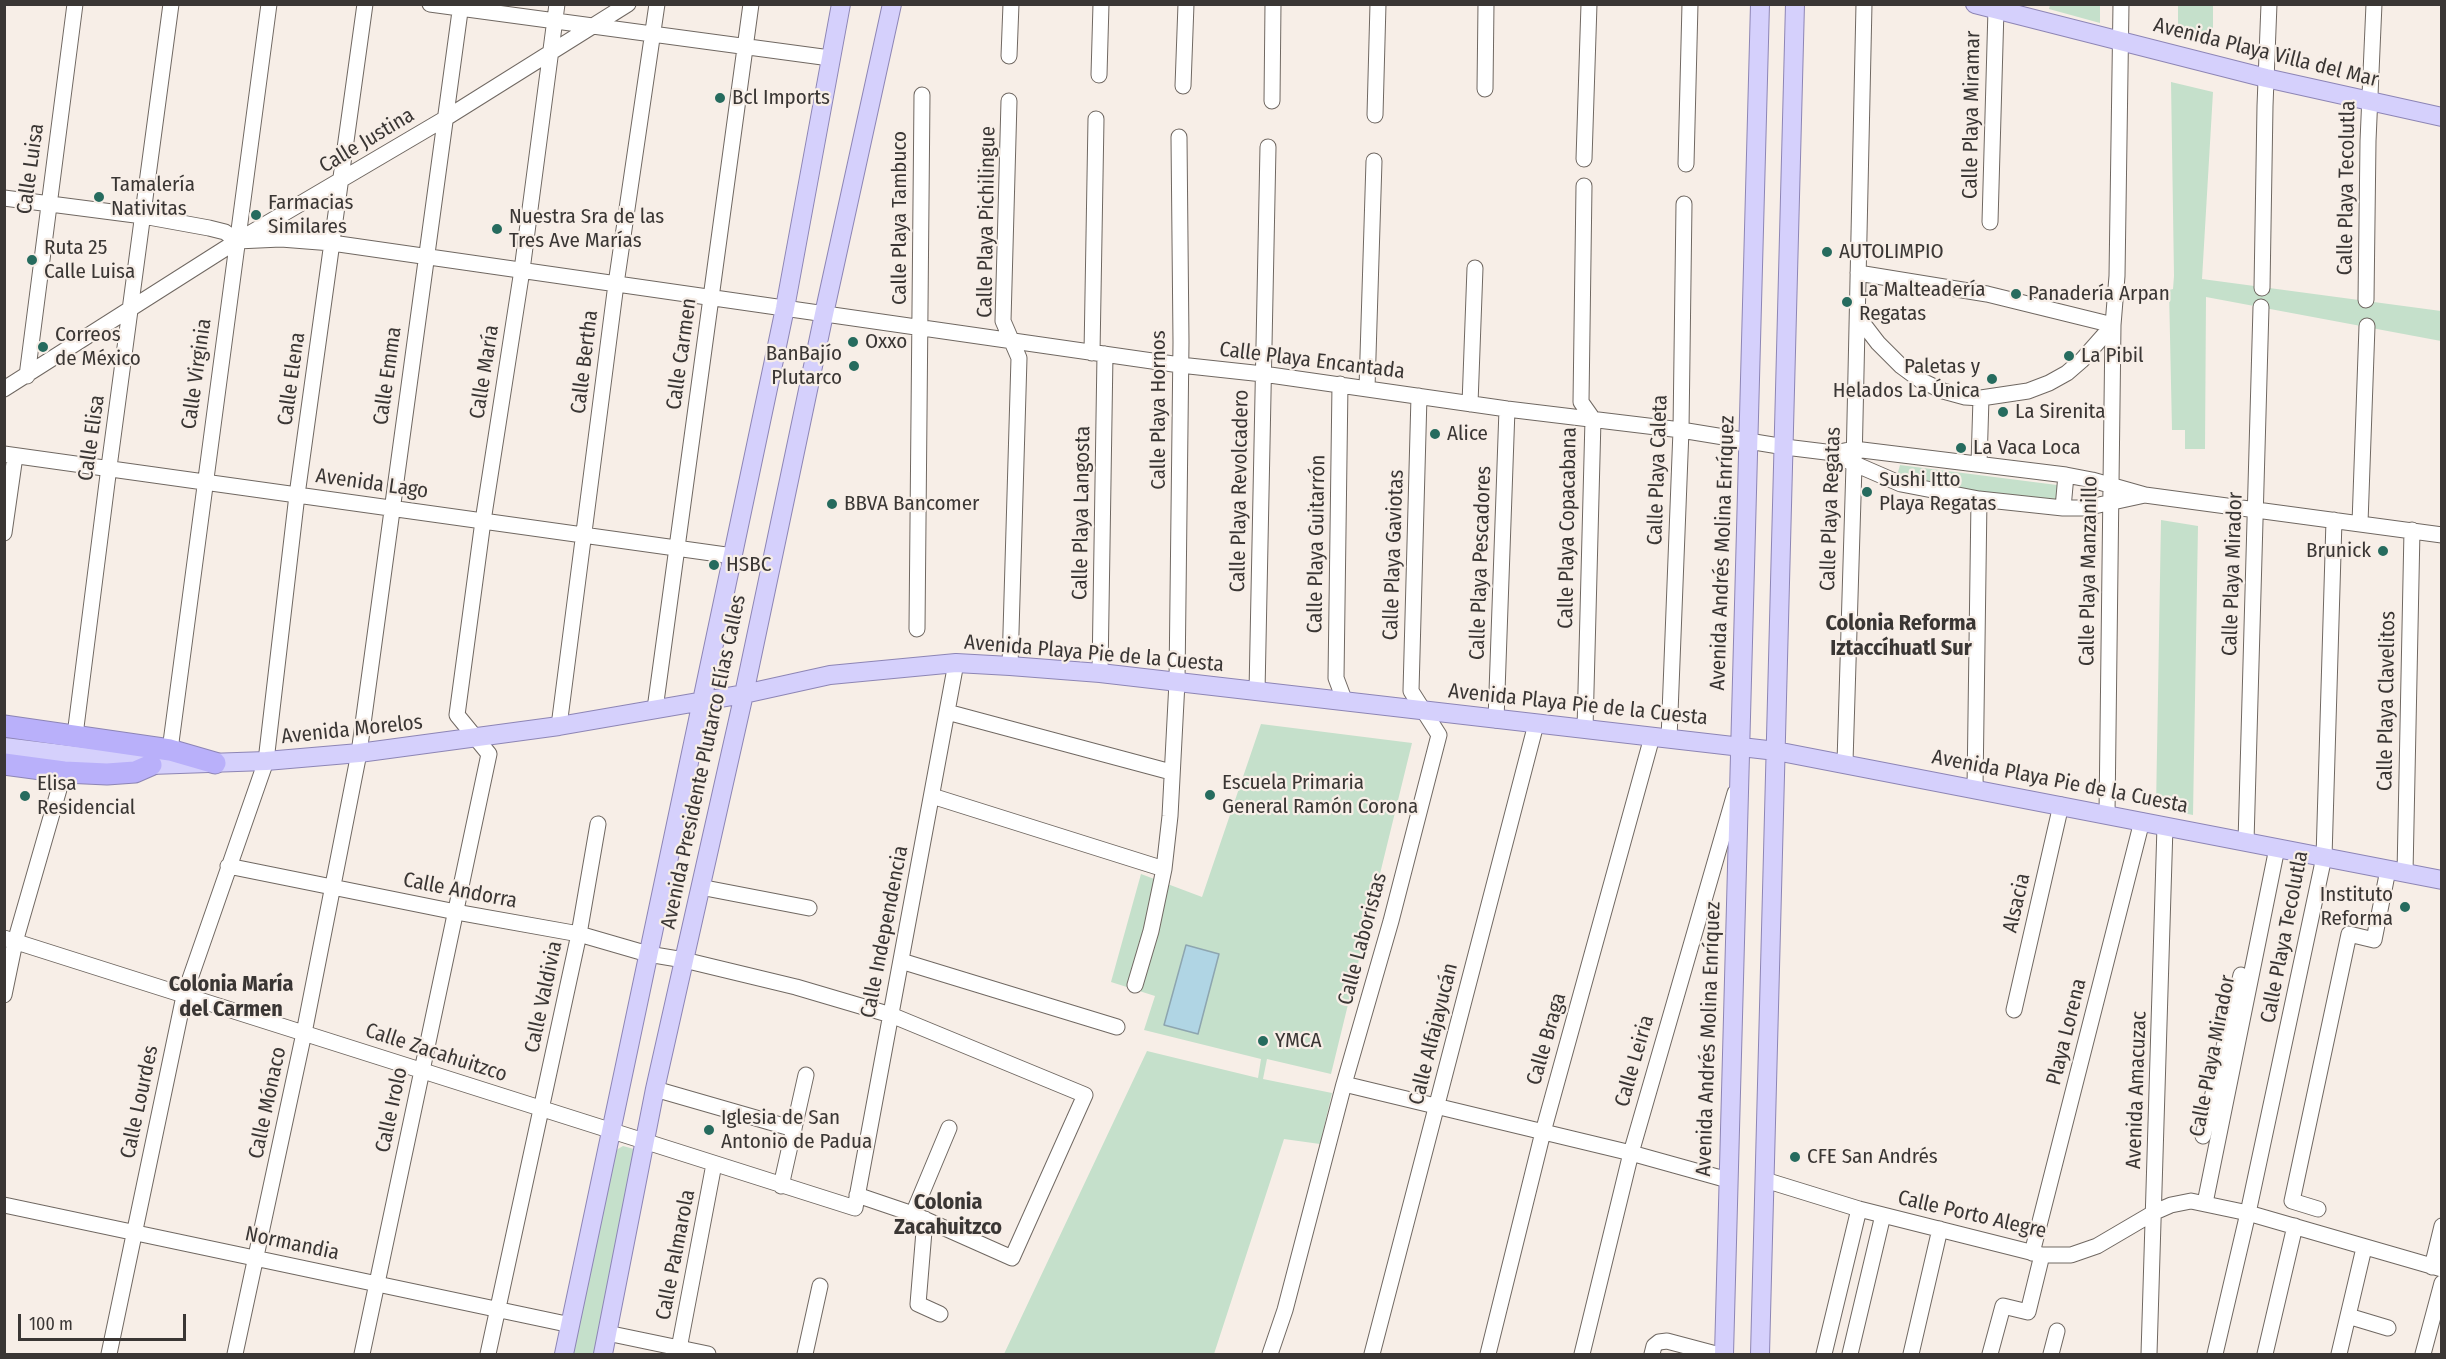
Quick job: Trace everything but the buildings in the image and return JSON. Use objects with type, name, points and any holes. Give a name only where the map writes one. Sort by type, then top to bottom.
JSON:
[{"type":"highway","points":[[4,726],[170,750],[215,763]]},
{"type":"highway","points":[[4,764],[64,772],[122,774],[135,772],[151,765]]},
{"type":"main road","name":"Avenida Presidente Plutarco Elías Calles","points":[[564,1354],[785,308],[841,4]]},
{"type":"main road","name":"Avenida Presidente Plutarco Elías Calles","points":[[603,1354],[655,1089],[744,693],[892,4]]},
{"type":"main road","name":"Avenida Andrés Molina Enríquez","points":[[1724,1354],[1760,4]]},
{"type":"main road","points":[[1760,1354],[1785,447],[1794,4]]},
{"type":"main road","name":"Avenida Playa Villa del Mar","points":[[1975,4],[2266,78],[2442,117]]},
{"type":"main road","name":"Avenida Playa Pie de la Cuesta","points":[[702,701],[830,675],[956,663],[1100,673],[1496,720],[1740,745],[1845,762],[2442,880]]},
{"type":"main road","name":"Avenida Morelos","points":[[4,747],[151,765],[266,760],[359,753],[476,739],[702,701]]},
{"type":"street","name":"Calle Luisa","points":[[27,376],[75,4]]},
{"type":"street","name":"Calle Elisa","points":[[75,735],[171,4]]},
{"type":"street","name":"Calle Virginia","points":[[170,750],[269,4]]},
{"type":"street","name":"Calle Elena","points":[[266,760],[297,495],[365,4]]},
{"type":"street","points":[[430,4],[830,58]]},
{"type":"street","name":"Calle María","points":[[476,739],[457,716],[483,521],[522,270],[557,4]]},
{"type":"street","name":"Calle Justina","points":[[4,389],[237,241],[446,118],[628,4]]},
{"type":"street","name":"Calle Bertha","points":[[559,726],[616,284],[657,4]]},
{"type":"street","name":"Calle Carmen","points":[[655,710],[751,4]]},
{"type":"street","points":[[1009,56],[1011,4]]},
{"type":"street","points":[[1099,75],[1101,4]]},
{"type":"street","points":[[1184,86],[1186,4]]},
{"type":"street","points":[[1272,101],[1274,4]]},
{"type":"street","points":[[1375,115],[1378,4]]},
{"type":"street","points":[[1485,89],[1486,4]]},
{"type":"street","points":[[1584,159],[1589,4]]},
{"type":"street","points":[[1686,164],[1690,4]]},
{"type":"street","name":"Calle Playa Regatas","points":[[1845,762],[1864,4]]},
{"type":"street","name":"Calle Playa Manzanillo","points":[[2107,814],[2121,4]]},
{"type":"street","points":[[2262,288],[2269,4]]},
{"type":"street","name":"Calle Playa Tecolutla","points":[[2366,300],[2369,102],[2374,4]]},
{"type":"street","name":"Calle Emma","points":[[359,753],[460,7]]},
{"type":"street","name":"Calle Playa Miramar","points":[[1990,222],[1996,9]]},
{"type":"street","name":"Calle Playa Tambuco","points":[[917,628],[922,95]]},
{"type":"street","name":"Calle Playa Pichilingue","points":[[1009,101],[1003,321],[1019,358],[1010,666]]},
{"type":"street","name":"Calle Playa Langosta","points":[[1096,119],[1100,673]]},
{"type":"street","name":"Calle Playa Hornos","points":[[1135,985],[1151,931],[1164,869],[1170,816],[1177,682],[1180,365],[1179,137]]},
{"type":"street","name":"Calle Playa Revolcadero","points":[[1257,692],[1268,147]]},
{"type":"street","points":[[1367,388],[1374,161]]},
{"type":"street","name":"Calle Playa Copacabana","points":[[1584,186],[1581,402],[1593,419],[1585,729]]},
{"type":"street","points":[[4,198],[143,216],[225,232],[237,241]]},
{"type":"street","name":"Calle Playa Caleta","points":[[1661,738],[1681,430],[1684,204]]},
{"type":"street","name":"Calle Playa Encantada","points":[[237,241],[281,239],[332,243],[1180,365],[1681,430],[1854,457],[1904,456],[2066,475],[2111,484],[2145,495],[2442,535]]},
{"type":"street","points":[[1470,404],[1475,268]]},
{"type":"street","points":[[1858,273],[1987,294],[2114,325]]},
{"type":"street","name":"Calle Playa Mirador","points":[[2246,842],[2261,307]]},
{"type":"street","points":[[1857,317],[1893,359],[1920,380],[1943,391],[1965,397],[1981,398],[2028,391],[2049,383],[2074,366],[2114,325]]},
{"type":"street","points":[[2360,523],[2367,326]]},
{"type":"street","name":"Calle Playa Guitarrón","points":[[1340,384],[1336,678],[1345,702]]},
{"type":"street","name":"Calle Playa Gaviotas","points":[[1419,396],[1411,691],[1424,711]]},
{"type":"street","points":[[1979,464],[1981,398]]},
{"type":"street","name":"Calle Playa Pescadores","points":[[1496,720],[1507,409]]},
{"type":"street","points":[[4,533],[10,455]]},
{"type":"street","name":"Avenida Lago","points":[[10,455],[733,556]]},
{"type":"street","points":[[1901,484],[1904,456]]},
{"type":"street","name":"Calle Playa Encantada","points":[[1854,457],[1901,484],[1979,499],[2062,508],[2085,508],[2145,495]]},
{"type":"street","points":[[2062,508],[2066,475]]},
{"type":"street","points":[[1976,788],[1979,499]]},
{"type":"street","name":"Calle Playa Tecolutla","points":[[2215,1354],[2248,1213],[2324,857],[2334,520]]},
{"type":"street","name":"Calle Playa Clavelitos","points":[[2318,1209],[2292,1201],[2349,934],[2374,940],[2396,871],[2412,530]]},
{"type":"street","name":"Calle Independencia","points":[[856,1202],[956,663]]},
{"type":"street","name":"Calle Laboristas","points":[[1270,1354],[1285,1310],[1344,1084],[1391,921],[1438,735],[1424,711]]},
{"type":"street","points":[[947,712],[1172,772]]},
{"type":"street","name":"Calle Alfajayucán","points":[[1372,1354],[1536,724]]},
{"type":"street","name":"Calle Braga","points":[[1488,1354],[1543,1132],[1661,738]]},
{"type":"street","name":"Calle Irolo","points":[[362,1354],[489,754],[476,739]]},
{"type":"street","name":"Calle Mónaco","points":[[234,1354],[304,1033],[359,753]]},
{"type":"street","name":"Calle Lourdes","points":[[109,1354],[184,996],[266,760]]},
{"type":"street","points":[[4,995],[10,940],[64,772]]},
{"type":"street","name":"Calle Leiria","points":[[1582,1354],[1631,1153],[1738,782]]},
{"type":"street","points":[[932,796],[1164,869]]},
{"type":"street","name":"Alsacia","points":[[2014,1010],[2061,805]]},
{"type":"street","name":"Playa Lorena","points":[[1990,1354],[2003,1306],[2028,1312],[2037,1254],[2142,821]]},
{"type":"street","name":"Calle Valdivia","points":[[488,1354],[579,934],[598,824]]},
{"type":"street","name":"Avenida Amacuzac","points":[[2149,1354],[2165,826]]},
{"type":"street","points":[[2203,1136],[2274,847]]},
{"type":"street","name":"Calle Playa Mirador","points":[[2205,1203],[2274,847]]},
{"type":"street","name":"Calle Andorra","points":[[228,866],[579,934],[648,954],[684,960],[796,987],[891,1015],[1085,1095],[1012,1258]]},
{"type":"street","points":[[700,887],[809,908]]},
{"type":"street","name":"Calle Zacahuitzco","points":[[10,940],[781,1186],[919,1216],[1012,1258]]},
{"type":"street","points":[[902,961],[1117,1027]]},
{"type":"street","points":[[781,1186],[806,1075]]},
{"type":"street","points":[[1344,1084],[1631,1153],[1728,1180]]},
{"type":"street","points":[[655,1089],[794,1129]]},
{"type":"street","points":[[940,1314],[918,1304],[919,1216],[949,1128]]},
{"type":"street","name":"Calle Palmarola","points":[[679,1352],[714,1164]]},
{"type":"street","name":"Calle Porto Alegre","points":[[1765,1180],[1859,1209],[2037,1254],[2071,1255],[2097,1246],[2154,1212],[2171,1205],[2191,1201],[2248,1213],[2437,1268]]},
{"type":"street","name":"Normandia","points":[[4,1205],[571,1325]]},
{"type":"street","points":[[1824,1354],[1859,1209]]},
{"type":"street","points":[[1850,1354],[1883,1215]]},
{"type":"street","points":[[2265,1354],[2295,1226]]},
{"type":"street","points":[[2437,1268],[2442,1226]]},
{"type":"street","points":[[1911,1354],[1940,1229]]},
{"type":"street","points":[[2339,1354],[2364,1248]]},
{"type":"street","points":[[2423,1354],[2442,1283]]},
{"type":"street","points":[[805,1354],[820,1286]]},
{"type":"street","points":[[2348,1316],[2388,1328]]},
{"type":"street","points":[[2051,1354],[2057,1331]]},
{"type":"street","points":[[608,1333],[679,1352],[708,1354]]},
{"type":"street","points":[[1652,1354],[1654,1346],[1659,1342],[1667,1341],[1716,1354]]},
{"type":"green space","points":[[2050,5],[2100,5],[2100,23],[2049,9]]},
{"type":"green space","points":[[2178,5],[2213,5],[2213,40],[2178,32]]},
{"type":"green space","points":[[2171,82],[2213,92],[2202,279],[2441,311],[2441,341],[2206,297],[2205,449],[2185,449],[2185,430],[2172,430],[2169,290],[2173,289],[2174,276]]},
{"type":"green space","points":[[1900,465],[2057,485],[2061,495],[2058,503],[1899,480]]},
{"type":"green space","points":[[2161,520],[2198,526],[2193,815],[2156,808]]},
{"type":"green space","name":"YMCA","points":[[1261,724],[1412,743],[1331,1074],[1267,1059],[1263,1079],[1332,1093],[1320,1144],[1284,1139],[1214,1354],[1004,1354],[1147,1051],[1258,1078],[1261,1059],[1144,1030],[1155,996],[1111,982],[1141,874],[1202,897]]},
{"type":"green space","points":[[623,1146],[634,1149],[635,1163],[594,1354],[572,1354],[616,1150]]},
{"type":"water","points":[[1186,945],[1219,954],[1198,1034],[1164,1025]]},
{"type":"place","name":"Bcl Imports","points":[[720,98]]},
{"type":"place","name":"Tamalería Nativitas","points":[[99,197]]},
{"type":"place","name":"Farmacias Similares","points":[[256,215]]},
{"type":"place","name":"Nuestra Sra de las Tres Ave Marías","points":[[497,229]]},
{"type":"place","name":"AUTOLIMPIO","points":[[1827,252]]},
{"type":"place","name":"Ruta 25 Calle Luisa","points":[[32,260]]},
{"type":"place","name":"Panadería Arpan","points":[[2016,294]]},
{"type":"place","name":"La Malteadería Regatas","points":[[1847,302]]},
{"type":"place","name":"Oxxo","points":[[853,342]]},
{"type":"place","name":"Correos de México","points":[[43,347]]},
{"type":"place","name":"La Pibil","points":[[2069,356]]},
{"type":"place","name":"BanBajío Plutarco","points":[[854,366]]},
{"type":"place","name":"Paletas y Helados La Única","points":[[1992,379]]},
{"type":"place","name":"La Sirenita","points":[[2003,412]]},
{"type":"place","name":"Alice","points":[[1435,434]]},
{"type":"place","name":"La Vaca Loca","points":[[1961,448]]},
{"type":"place","name":"Sushi Itto Playa Regatas","points":[[1867,492]]},
{"type":"place","name":"BBVA Bancomer","points":[[832,504]]},
{"type":"place","name":"Brunick","points":[[2383,551]]},
{"type":"place","name":"HSBC","points":[[714,565]]},
{"type":"place","name":"Escuela Primaria General Ramón Corona","points":[[1210,795]]},
{"type":"place","name":"Elisa Residencial","points":[[25,796]]},
{"type":"place","name":"Instituto Reforma","points":[[2405,907]]},
{"type":"place","name":"YMCA","points":[[1263,1041]]},
{"type":"place","name":"Iglesia de San Antonio de Padua","points":[[709,1130]]},
{"type":"place","name":"CFE San Andrés","points":[[1795,1157]]},
{"type":"district","name":"Colonia Reforma Iztaccíhuatl Sur","points":[[1901,636]]},
{"type":"district","name":"Colonia María del Carmen","points":[[231,998]]},
{"type":"district","name":"Colonia Zacahuitzco","points":[[948,1216]]}]
